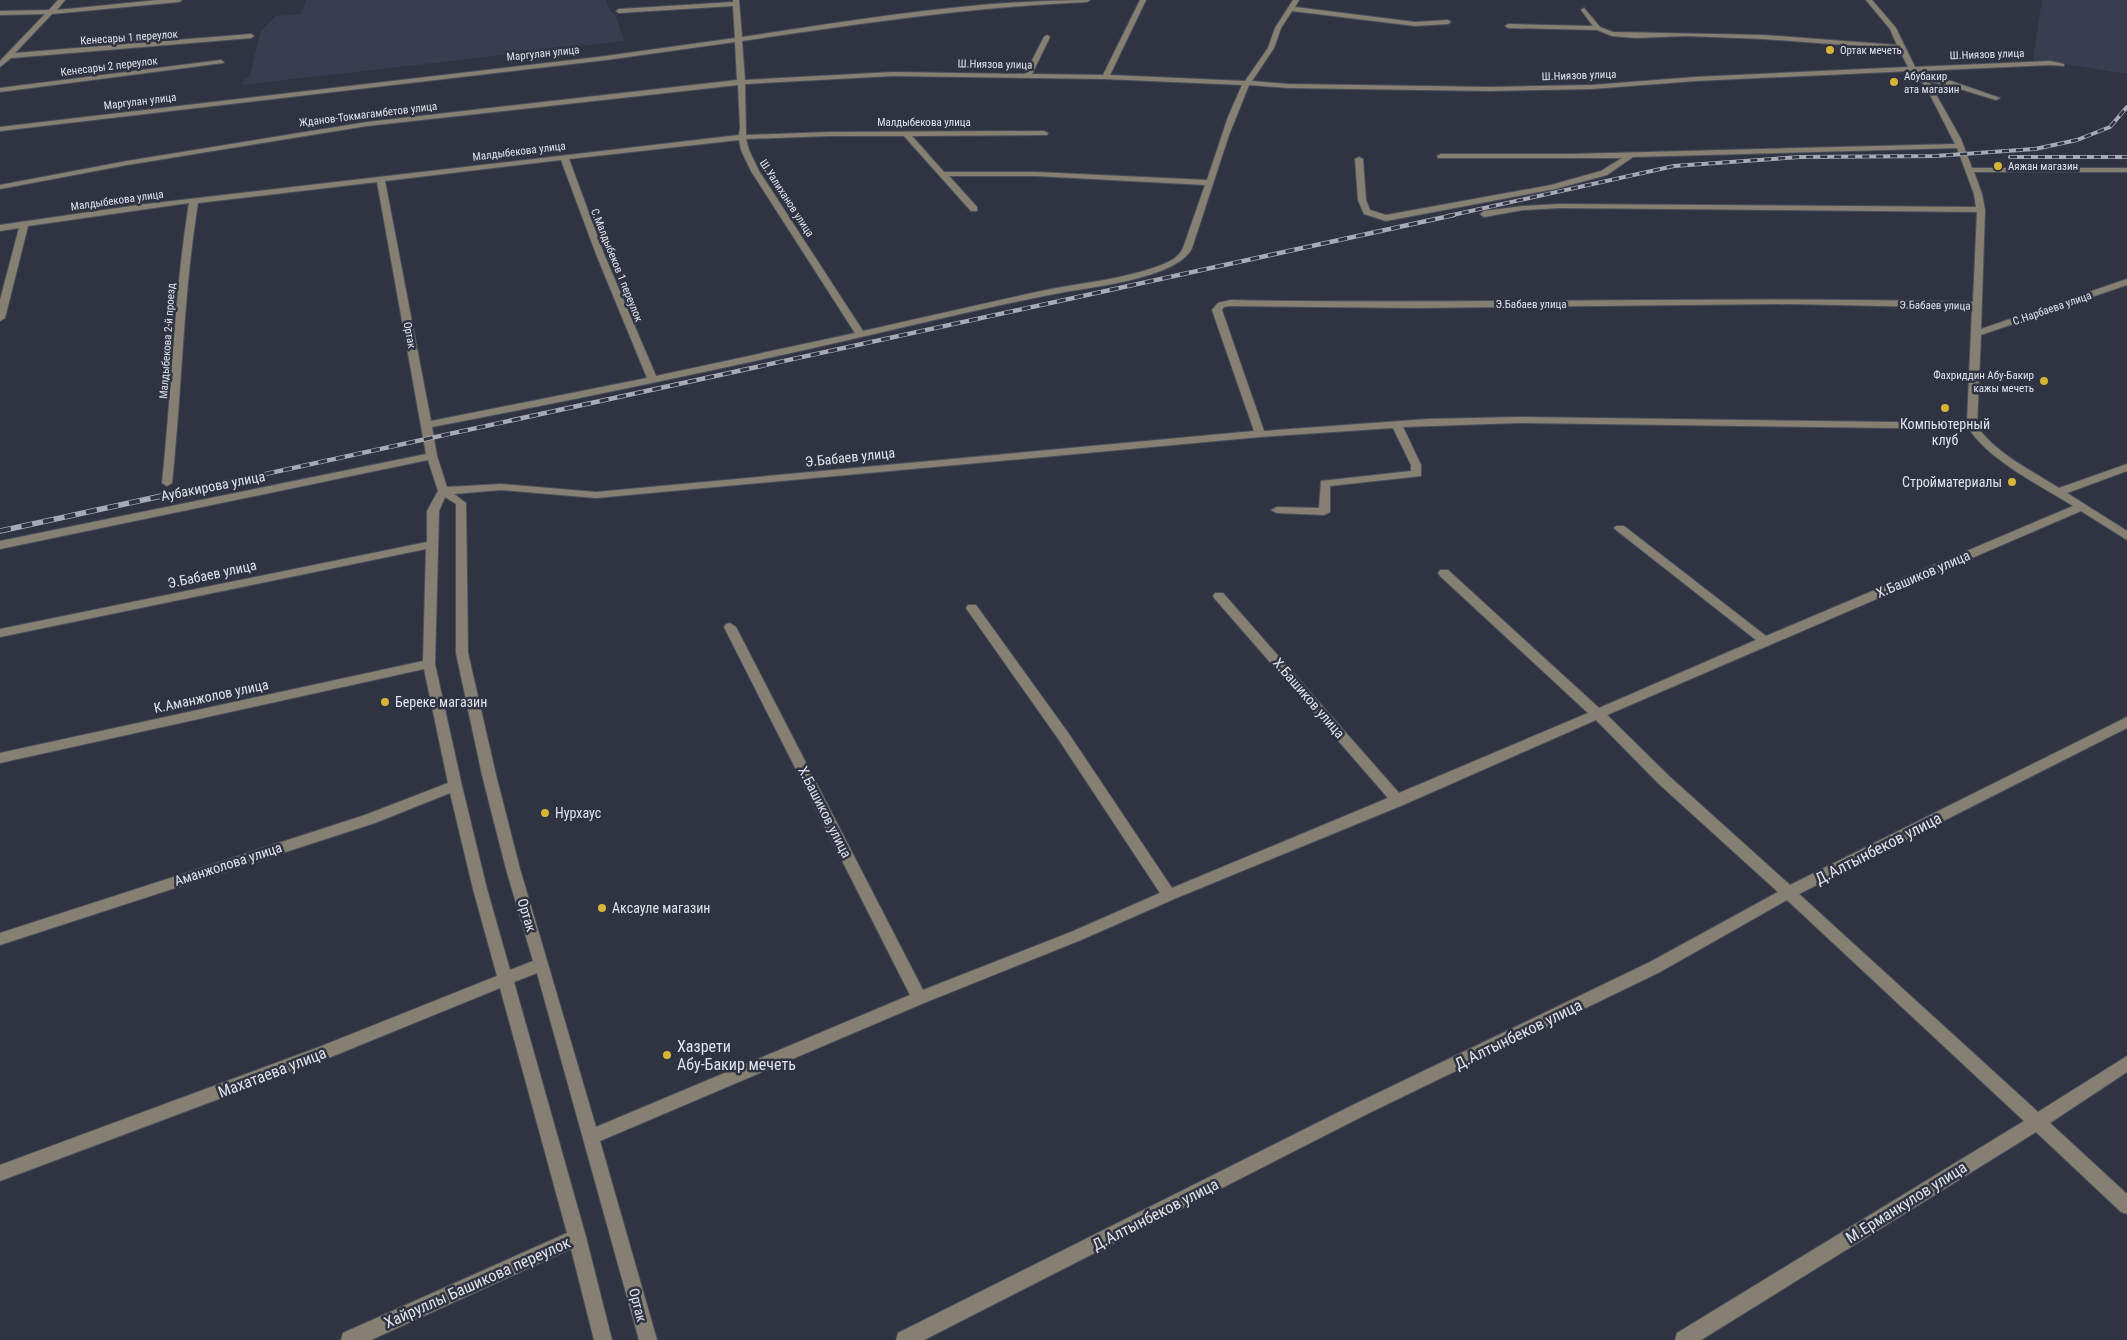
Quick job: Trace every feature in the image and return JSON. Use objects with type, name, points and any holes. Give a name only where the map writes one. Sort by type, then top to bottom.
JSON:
[{"type":"street","points":[[0,65],[62,0]]},
{"type":"street","points":[[0,13],[51,12],[179,0]]},
{"type":"street","name":"Маргулан улица","points":[[0,129],[606,58],[954,10],[1088,0]]},
{"type":"street","points":[[1105,77],[1142,0]]},
{"type":"street","points":[[427,425],[521,408],[780,353],[1136,275],[1173,264],[1184,255],[1234,108],[1247,83],[1271,48],[1278,28],[1292,9],[1296,0]]},
{"type":"street","points":[[1869,0],[1893,28],[1912,68],[1929,86],[1961,150],[1978,194],[1981,210],[1972,426],[1980,438],[1994,451],[2127,536]]},
{"type":"street","points":[[619,11],[736,2]]},
{"type":"street","name":"Ш.Уалиханов улица","points":[[736,2],[744,128],[741,137],[742,146],[755,171],[860,334]]},
{"type":"street","points":[[1292,9],[1415,24],[1448,22]]},
{"type":"street","points":[[1584,10],[1598,28]]},
{"type":"street","points":[[0,22],[42,12]]},
{"type":"street","points":[[1508,26],[1598,28],[1612,34],[1636,36],[1686,34],[1763,37],[1902,47]]},
{"type":"street","name":"Кенесары 1 переулок","points":[[8,56],[251,36]]},
{"type":"street","points":[[1027,76],[1047,36]]},
{"type":"street","name":"Кенесары 2 переулок","points":[[0,90],[222,62]]},
{"type":"street","name":"Ш.Ниязов улица","points":[[742,82],[893,74],[1105,77],[1288,86],[1490,89],[1583,88],[1912,68],[2050,63],[2062,65]]},
{"type":"street","points":[[1922,79],[1948,83],[1996,98]]},
{"type":"street","name":"Жданов-Токмагамбетов улица","points":[[0,187],[127,163],[368,124],[742,82]]},
{"type":"street","name":"Малдыбекова улица","points":[[0,228],[194,201],[741,137],[1044,133]]},
{"type":"street","points":[[906,134],[974,209]]},
{"type":"street","points":[[1441,156],[1520,158],[1797,148],[1961,150]]},
{"type":"street","points":[[1359,159],[1362,200],[1367,212],[1386,218],[1552,187],[1604,173],[1631,155]]},
{"type":"street","name":"С.Малдыбеков 1 переулок","points":[[564,157],[600,254],[652,379]]},
{"type":"street","points":[[1969,170],[2127,170]]},
{"type":"street","points":[[943,174],[1036,174],[1210,183]]},
{"type":"street","name":"Ортак","points":[[381,179],[432,456],[443,491],[461,503],[462,653],[513,869],[592,1137],[648,1340]]},
{"type":"street","name":"Малдыбекова 2-й проезд","points":[[167,482],[176,401],[185,255],[194,201]]},
{"type":"street","points":[[1484,214],[1524,208],[1560,206],[1981,210]]},
{"type":"street","points":[[0,318],[24,225]]},
{"type":"street","name":"С.Нарбаева улица","points":[[1977,333],[2127,282]]},
{"type":"street","name":"Э.Бабаев улица","points":[[1260,434],[1217,310],[1221,305],[1230,303],[1360,305],[1674,303],[1978,306]]},
{"type":"street","name":"Э.Бабаев улица","points":[[443,491],[501,487],[605,494],[1260,434],[1397,424],[1518,420],[1972,426]]},
{"type":"street","points":[[1277,510],[1324,512],[1324,483],[1417,474],[1416,465],[1397,424]]},
{"type":"street","name":"Аубакирова улица","points":[[0,545],[432,456]]},
{"type":"street","points":[[2058,492],[2127,467]]},
{"type":"street","points":[[443,491],[433,511],[430,545],[429,664],[455,786],[505,979],[577,1237],[603,1340]]},
{"type":"street","name":"Х.Башиков улица","points":[[592,1137],[919,998],[1076,936],[1169,895],[1398,801],[2081,507]]},
{"type":"street","points":[[1620,528],[1766,641]]},
{"type":"street","name":"Э.Бабаев улица","points":[[0,633],[430,545]]},
{"type":"street","points":[[1444,573],[1599,715],[1664,780],[1909,1002],[2127,1206]]},
{"type":"street","name":"Х.Башиков улица","points":[[1219,596],[1398,801]]},
{"type":"street","points":[[972,608],[1064,737],[1169,895]]},
{"type":"street","name":"Х.Башиков улица","points":[[730,627],[919,998]]},
{"type":"street","name":"К.Аманжолов улица","points":[[0,758],[429,664]]},
{"type":"street","name":"Д.Алтынбеков улица","points":[[905,1340],[1361,1109],[1655,967],[1788,893],[2127,722]]},
{"type":"street","name":"Аманжолова улица","points":[[0,939],[370,819],[455,786]]},
{"type":"street","name":"Махатаева улица","points":[[0,1173],[325,1052],[542,964]]},
{"type":"street","name":"М.Ерманкулов улица","points":[[1684,1340],[2036,1122],[2127,1063]]},
{"type":"street","name":"Хайруллы Башикова переулок","points":[[350,1340],[577,1237]]},
{"type":"shaded area","points":[[306,0],[606,0],[610,11],[615,14],[624,41],[242,85],[245,77],[250,76],[260,32],[276,16],[301,14]]},
{"type":"shaded area","points":[[2042,0],[2127,0],[2127,74],[2033,59]]},
{"type":"railway","points":[[1448,216],[1674,166],[1800,157],[1935,156],[2035,149],[2077,140],[2110,127],[2127,107]]},
{"type":"railway","points":[[2010,157],[2127,157]]},
{"type":"railway","points":[[160,497],[1454,215]]},
{"type":"railway","points":[[0,531],[166,495]]},
{"type":"place","name":"Ортак мечеть","points":[[1830,50]]},
{"type":"place","name":"Абубакир ата магазин","points":[[1894,82]]},
{"type":"place","name":"Аяжан магазин","points":[[1998,166]]},
{"type":"place","name":"Фахриддин Абу-Бакир кажы мечеть","points":[[2044,381]]},
{"type":"place","name":"Компьютерный клуб","points":[[1945,408]]},
{"type":"place","name":"Стройматериалы","points":[[2012,482]]},
{"type":"place","name":"Береке магазин","points":[[385,702]]},
{"type":"place","name":"Нурхаус","points":[[545,813]]},
{"type":"place","name":"Аксауле магазин","points":[[602,908]]},
{"type":"place","name":"Хазрети Абу-Бакир мечеть","points":[[667,1055]]}]
